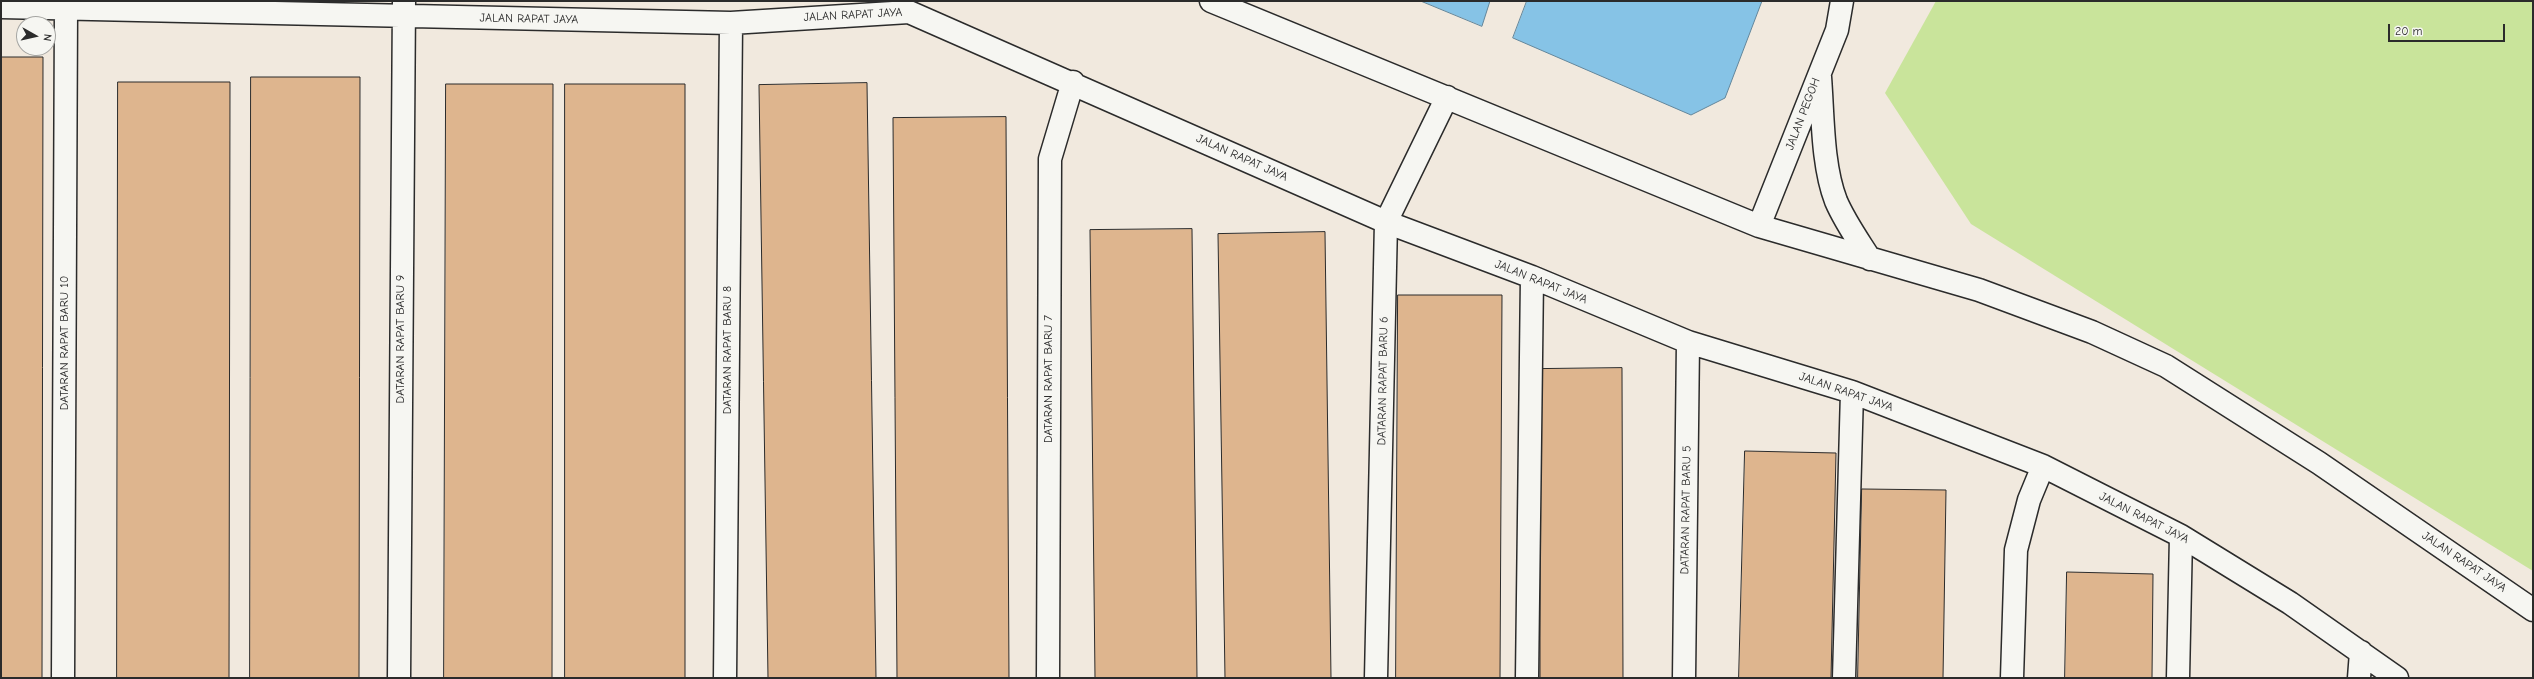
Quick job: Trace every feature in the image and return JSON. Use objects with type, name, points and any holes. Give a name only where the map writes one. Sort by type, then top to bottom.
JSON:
[{"type":"street","name":"JALAN RAPAT JAYA","points":[[1211,1],[1759,226],[1979,290],[2092,332],[2166,366],[2319,463],[2533,610]]},
{"type":"street","name":"JALAN PEGOH","points":[[1759,226],[1836,30],[1842,1]]},
{"type":"street","name":"JALAN RAPAT JAYA","points":[[1,7],[66,9],[403,9],[731,22],[909,12],[1073,82],[1386,222],[1532,277],[1688,342],[1852,392],[2043,466],[2181,536],[2290,603],[2397,678]]},
{"type":"street","name":"DATARAN RAPAT BARU 10","points":[[63,678],[66,9]]},
{"type":"street","name":"DATARAN RAPAT BARU 9","points":[[399,678],[403,9]]},
{"type":"street","name":"DATARAN RAPAT BARU 8","points":[[725,678],[731,22]]},
{"type":"street","points":[[1819,73],[1828,172],[1836,200],[1844,218],[1870,259]]},
{"type":"street","name":"DATARAN RAPAT BARU 7","points":[[1048,678],[1050,159],[1073,82]]},
{"type":"street","name":"DATARAN RAPAT BARU 6","points":[[1376,678],[1386,222],[1447,97]]},
{"type":"street","points":[[1527,678],[1532,277]]},
{"type":"street","name":"DATARAN RAPAT BARU 5","points":[[1684,678],[1688,342]]},
{"type":"street","points":[[1844,678],[1852,392]]},
{"type":"street","points":[[2012,678],[2016,550],[2029,500],[2043,466]]},
{"type":"street","points":[[2178,678],[2181,536]]},
{"type":"street","points":[[2359,678],[2361,652]]},
{"type":"green space","points":[[1936,1],[2533,1],[2533,571],[1971,224],[1885,93]]},
{"type":"water","points":[[1421,1],[1490,1],[1482,26]]},
{"type":"water","points":[[1527,1],[1762,1],[1725,98],[1691,115],[1513,38]]},
{"type":"building","points":[[1,57],[43,57],[42,678],[1,678]]},
{"type":"building","points":[[251,77],[360,77],[359,678],[250,678]]},
{"type":"building","points":[[118,82],[230,82],[229,678],[117,678]]},
{"type":"building","points":[[867,83],[876,678],[768,678],[759,85]]},
{"type":"building","points":[[446,84],[553,84],[552,678],[444,678]]},
{"type":"building","points":[[565,84],[685,84],[685,678],[565,678]]},
{"type":"building","points":[[1006,117],[1009,678],[897,678],[893,118]]},
{"type":"building","points":[[1192,229],[1197,678],[1095,678],[1090,230]]},
{"type":"building","points":[[1325,232],[1331,678],[1225,678],[1218,234]]},
{"type":"building","points":[[1398,295],[1502,295],[1500,678],[1396,678]]},
{"type":"building","points":[[1622,368],[1623,678],[1540,678],[1540,369]]},
{"type":"building","points":[[1745,451],[1836,453],[1831,678],[1739,678]]},
{"type":"building","points":[[1862,489],[1946,490],[1943,678],[1858,678]]},
{"type":"building","points":[[2067,572],[2153,574],[2152,678],[2065,678]]}]
